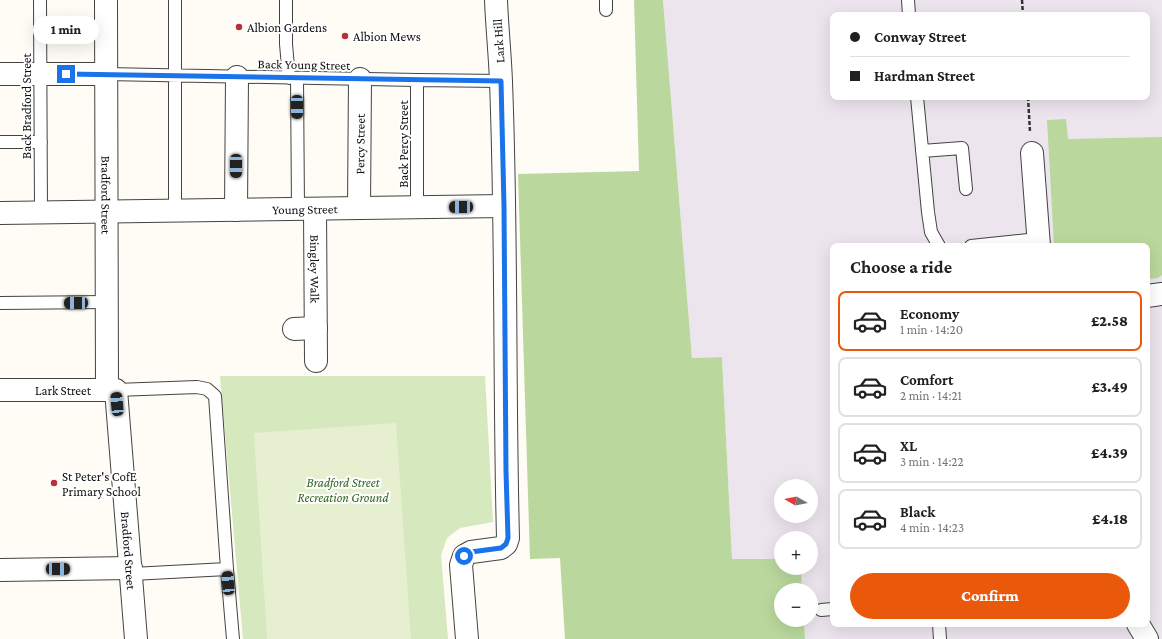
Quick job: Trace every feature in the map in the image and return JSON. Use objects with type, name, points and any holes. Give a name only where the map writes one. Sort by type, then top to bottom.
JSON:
[{"type":"street","name":"Bradford Street","points":[[106,0],[106,302],[111,390],[131,571],[136,639]]},
{"type":"street","name":"Lark Hill","points":[[467,639],[461,565],[464,556],[471,552],[501,548],[506,544],[508,538],[504,206],[501,81],[496,0]]},
{"type":"street","points":[[0,74],[106,74]]},
{"type":"street","points":[[236,210],[237,77]]},
{"type":"street","name":"Percy Street","points":[[359,208],[360,79]]},
{"type":"street","points":[[1032,153],[1039,243]]},
{"type":"street","name":"Young Street","points":[[0,213],[504,206]]},
{"type":"street","name":"Bingley Walk","points":[[306,209],[316,328],[316,361]]},
{"type":"street","points":[[1150,296],[1162,294]]},
{"type":"street","points":[[294,329],[316,328]]},
{"type":"street","name":"Lark Street","points":[[0,390],[111,390]]},
{"type":"street","points":[[0,570],[131,571]]},
{"type":"street","points":[[1140,627],[1147,639]]},
{"type":"lane","name":"Back Bradford Street","points":[[40,0],[41,212]]},
{"type":"lane","points":[[175,0],[176,211]]},
{"type":"lane","points":[[286,0],[286,44],[293,78],[306,209]]},
{"type":"lane","points":[[908,0],[909,12]]},
{"type":"lane","name":"Back Young Street","points":[[106,74],[501,81]]},
{"type":"lane","name":"Back Percy Street","points":[[417,80],[417,207]]},
{"type":"lane","points":[[916,100],[928,212],[931,232],[937,243]]},
{"type":"lane","points":[[0,142],[40,142]]},
{"type":"lane","points":[[922,151],[962,148],[966,189]]},
{"type":"lane","points":[[0,303],[106,302]]},
{"type":"lane","name":"Lark Street","points":[[111,390],[198,387],[208,389],[215,396],[227,569]]},
{"type":"lane","points":[[131,571],[227,569],[233,639]]},
{"type":"lane","points":[[939,627],[940,639]]},
{"type":"path","points":[[1022,0],[1023,12]]},
{"type":"path","points":[[1028,100],[1032,153]]},
{"type":"shaded area","points":[[663,0],[1162,0],[1162,639],[805,639],[804,627],[818,627],[818,583],[802,583],[801,575],[818,575],[818,531],[774,531],[774,559],[732,559],[722,357],[692,358]]},
{"type":"green space","points":[[634,0],[663,0],[692,358],[722,357],[732,559],[774,559],[774,575],[801,575],[802,583],[774,583],[774,627],[804,627],[805,639],[565,639],[560,558],[530,559],[518,174],[639,171]]},
{"type":"green space","points":[[1066,119],[1068,139],[1162,137],[1162,275],[1158,278],[1150,279],[1150,243],[1054,243],[1047,120]]},
{"type":"green space","name":"Bradford Street Recreation Ground","points":[[220,376],[485,376],[493,522],[460,528],[447,538],[441,555],[448,639],[243,639]]},
{"type":"green space","points":[[396,423],[411,639],[267,639],[254,433]]},
{"type":"place","name":"Albion Gardens","points":[[239,27]]},
{"type":"place","name":"Albion Mews","points":[[345,36]]},
{"type":"place","name":"St Peter's CofE Primary School","points":[[54,483]]},
{"type":"route","points":[[66,74],[501,81],[508,538],[506,544],[501,548],[471,552],[464,556]]}]
